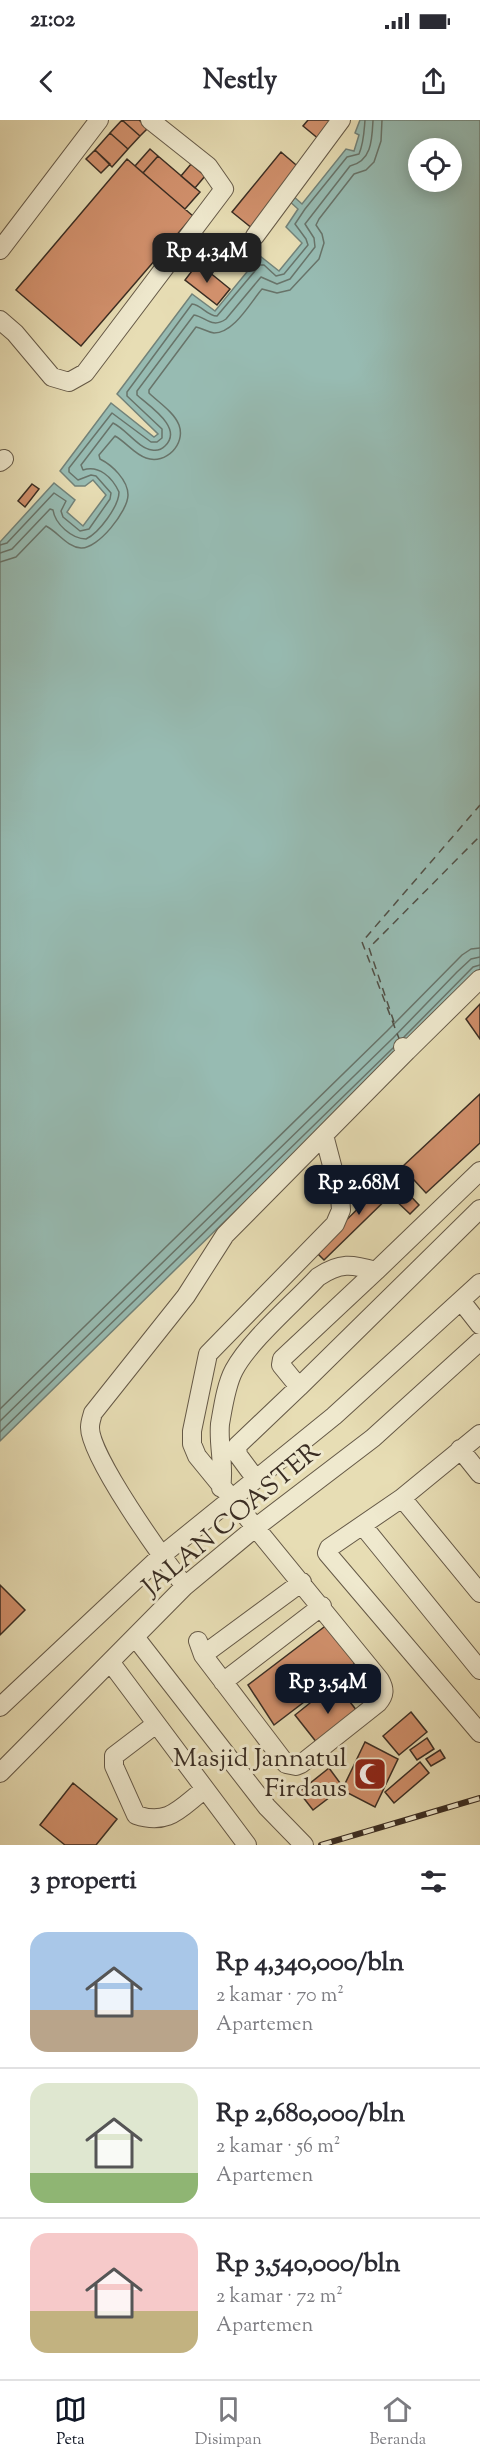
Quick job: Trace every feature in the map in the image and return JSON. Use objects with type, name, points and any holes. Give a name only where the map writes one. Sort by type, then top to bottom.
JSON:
[{"type":"lane","points":[[0,250],[99,120]]},
{"type":"lane","points":[[0,320],[15,333],[52,377],[69,382],[85,373],[224,189],[214,178],[208,166],[150,120]]},
{"type":"lane","points":[[255,236],[341,120]]},
{"type":"lane","points":[[185,1586],[161,1556],[116,1486],[90,1428],[93,1413],[186,1296],[225,1235],[405,1049],[480,979]]},
{"type":"lane","points":[[302,1582],[200,1648],[286,1764],[296,1766],[378,1703],[384,1692],[380,1680],[322,1606],[302,1582],[255,1528],[197,1456],[192,1444],[192,1431],[208,1354],[335,1224],[341,1209],[340,1196],[324,1135]]},
{"type":"lane","points":[[299,1387],[281,1365],[282,1359],[480,1171]]},
{"type":"lane","points":[[255,1478],[238,1455],[237,1446],[480,1209]]},
{"type":"lane","points":[[226,1493],[218,1445],[220,1423],[232,1372],[244,1354],[318,1277],[330,1269],[352,1265],[376,1271]]},
{"type":"lane","name":"JALAN COASTER","points":[[0,1707],[226,1493],[255,1478],[334,1416],[462,1302],[480,1283]]},
{"type":"lane","points":[[462,1302],[480,1325]]},
{"type":"lane","name":"JALAN COASTER","points":[[0,1773],[185,1586],[255,1528],[373,1438],[480,1341]]},
{"type":"lane","points":[[480,1434],[402,1498],[329,1548],[328,1557],[480,1732]]},
{"type":"lane","points":[[460,1449],[480,1474]]},
{"type":"lane","points":[[402,1498],[480,1593]]},
{"type":"lane","points":[[363,1526],[480,1670]]},
{"type":"lane","points":[[223,1682],[322,1606]]},
{"type":"lane","points":[[135,1637],[267,1807],[304,1845]]},
{"type":"lane","points":[[111,1663],[247,1845]]},
{"type":"lane","points":[[156,1724],[114,1756],[114,1766],[136,1815],[151,1820],[168,1817],[205,1789]]},
{"type":"water","points":[[360,120],[480,120],[480,969],[0,1441],[0,542],[54,483],[75,500],[67,512],[83,526],[106,495],[93,480],[85,486],[75,486],[60,471],[111,403],[154,437],[158,434],[117,394],[192,294],[215,311],[260,256],[279,271],[302,243],[286,227],[298,209],[288,200],[292,195],[302,204],[346,149],[354,151],[359,135],[355,133]]},
{"type":"building","points":[[122,120],[139,120],[148,128],[140,136]]},
{"type":"building","points":[[122,120],[140,136],[128,149],[110,133]]},
{"type":"building","points":[[308,120],[337,120],[320,140],[303,126]]},
{"type":"building","points":[[110,133],[128,149],[112,167],[95,150]]},
{"type":"building","points":[[150,149],[158,156],[143,173],[135,166]]},
{"type":"building","points":[[95,150],[110,164],[101,173],[86,159]]},
{"type":"building","points":[[281,152],[302,170],[253,229],[232,212]]},
{"type":"building","points":[[158,156],[200,192],[185,209],[143,173]]},
{"type":"building","points":[[127,159],[193,216],[81,346],[16,290]]},
{"type":"building","points":[[191,164],[205,176],[195,188],[181,176]]},
{"type":"building","points":[[198,263],[230,289],[217,305],[185,280]]},
{"type":"building","points":[[32,484],[39,489],[25,507],[18,501]]},
{"type":"building","points":[[480,1004],[480,1039],[466,1019]]},
{"type":"building","points":[[480,1094],[480,1143],[426,1193],[402,1167]]},
{"type":"building","points":[[394,1173],[403,1183],[324,1260],[315,1251]]},
{"type":"building","points":[[402,1187],[419,1205],[410,1214],[392,1197]]},
{"type":"building","points":[[0,1585],[25,1610],[0,1635]]},
{"type":"building","points":[[328,1624],[355,1663],[274,1725],[248,1685]]},
{"type":"building","points":[[335,1683],[361,1716],[321,1748],[295,1715]]},
{"type":"building","points":[[411,1712],[427,1732],[399,1755],[383,1736]]},
{"type":"building","points":[[427,1738],[434,1749],[417,1760],[410,1750]]},
{"type":"building","name":"Masjid Jannatul Firdaus","points":[[365,1742],[398,1759],[375,1807],[342,1790]]},
{"type":"building","points":[[440,1750],[445,1758],[431,1766],[426,1759]]},
{"type":"building","points":[[420,1762],[429,1773],[394,1803],[385,1792]]},
{"type":"building","points":[[329,1768],[343,1787],[313,1810],[299,1792]]},
{"type":"building","points":[[73,1783],[117,1819],[96,1845],[65,1845],[40,1825]]},
{"type":"ferry route","points":[[400,1041],[362,942],[480,805]]},
{"type":"ferry route","points":[[394,1022],[369,948],[480,836]]},
{"type":"railway","points":[[321,1845],[480,1798]]},
{"type":"place","name":"Masjid Jannatul Firdaus","points":[[370,1774]]}]
